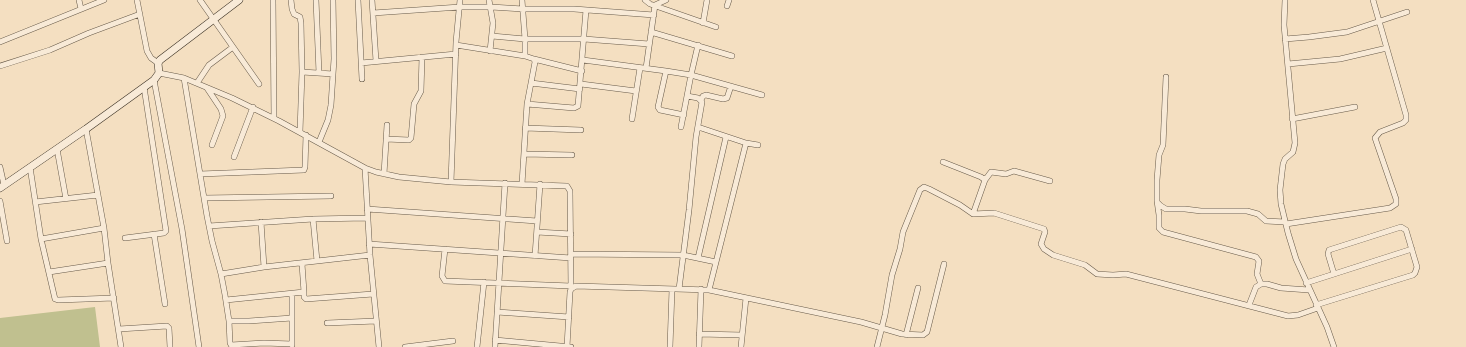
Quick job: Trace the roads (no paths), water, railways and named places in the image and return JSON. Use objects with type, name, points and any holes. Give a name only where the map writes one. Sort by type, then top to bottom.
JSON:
[{"type":"street","points":[[79,0],[81,9]]},
{"type":"street","points":[[0,42],[104,0]]},
{"type":"street","points":[[137,0],[147,51],[151,58],[158,63]]},
{"type":"street","points":[[200,0],[259,84]]},
{"type":"street","points":[[0,167],[2,186],[86,129],[154,80],[159,73],[158,63],[160,60],[239,0]]},
{"type":"street","points":[[273,0],[274,118]]},
{"type":"street","points":[[291,0],[293,12],[300,17],[301,20],[302,72],[300,132]]},
{"type":"street","points":[[316,0],[319,73]]},
{"type":"street","points":[[319,142],[328,120],[331,105],[333,74],[333,0]]},
{"type":"street","points":[[358,0],[362,79]]},
{"type":"street","points":[[372,0],[376,61]]},
{"type":"street","points":[[451,182],[456,46],[460,0]]},
{"type":"street","points":[[489,0],[491,7],[492,36],[490,51]]},
{"type":"street","points":[[522,0],[525,56]]},
{"type":"street","points":[[645,0],[716,27]]},
{"type":"street","points":[[655,5],[666,0]]},
{"type":"street","points":[[703,23],[706,0]]},
{"type":"street","points":[[727,6],[729,0]]},
{"type":"street","points":[[1285,0],[1285,39],[1294,147],[1283,164],[1280,190],[1286,223],[1296,259],[1334,347]]},
{"type":"street","points":[[1157,201],[1161,206],[1166,208],[1201,211],[1247,211],[1258,214],[1266,221],[1286,223],[1390,208],[1396,204],[1396,199],[1375,138],[1380,132],[1403,123],[1406,118],[1373,0]]},
{"type":"street","points":[[646,68],[655,5]]},
{"type":"street","points":[[373,13],[460,7],[491,7],[586,10],[654,15]]},
{"type":"street","points":[[527,104],[576,107],[579,104],[586,10]]},
{"type":"street","points":[[1285,39],[1347,32],[1407,12]]},
{"type":"street","points":[[0,66],[50,50],[89,33],[140,14]]},
{"type":"street","points":[[651,32],[732,56]]},
{"type":"street","points":[[492,36],[525,39],[584,39],[649,44]]},
{"type":"street","points":[[681,127],[698,45]]},
{"type":"street","points":[[456,46],[525,56],[582,70]]},
{"type":"street","points":[[197,83],[209,65],[233,47]]},
{"type":"street","points":[[1288,64],[1340,59],[1387,48]]},
{"type":"street","points":[[361,63],[456,54]]},
{"type":"street","points":[[386,139],[408,140],[411,138],[414,104],[421,91],[422,57]]},
{"type":"street","points":[[522,184],[527,104],[535,62],[534,59]]},
{"type":"street","points":[[582,60],[691,75],[762,95]]},
{"type":"street","points":[[632,119],[640,68]]},
{"type":"street","points":[[666,71],[658,108],[660,110],[684,115]]},
{"type":"street","points":[[302,72],[333,74]]},
{"type":"street","points":[[159,73],[184,78],[253,107],[365,168],[384,174],[451,182],[567,186],[569,188],[571,234],[571,287],[567,347]]},
{"type":"street","points":[[1166,77],[1163,145],[1159,155],[1157,201],[1159,226],[1162,231],[1256,257],[1259,261],[1257,274],[1261,284]]},
{"type":"street","points":[[184,78],[209,226],[222,274],[231,345],[292,345],[292,294]]},
{"type":"street","points":[[154,80],[182,229],[199,347]]},
{"type":"street","points":[[531,83],[636,91]]},
{"type":"street","points":[[679,289],[690,210],[701,100],[703,96],[706,95],[723,99],[727,98],[731,86]]},
{"type":"street","points":[[125,238],[164,233],[166,230],[144,87]]},
{"type":"street","points":[[207,88],[221,109],[223,116],[212,145]]},
{"type":"street","points":[[687,96],[701,100]]},
{"type":"street","points":[[1292,119],[1355,106]]},
{"type":"street","points":[[234,157],[253,107]]},
{"type":"street","points":[[384,174],[387,125]]},
{"type":"street","points":[[698,127],[726,137],[758,145]]},
{"type":"street","points":[[525,128],[581,130]]},
{"type":"street","points":[[86,129],[104,228],[121,347]]},
{"type":"street","points":[[200,174],[304,170],[306,135]]},
{"type":"street","points":[[698,258],[726,137]]},
{"type":"street","points":[[709,290],[746,143]]},
{"type":"street","points":[[57,149],[66,199]]},
{"type":"street","points":[[524,154],[572,156]]},
{"type":"street","points":[[943,162],[985,180]]},
{"type":"street","points":[[30,167],[41,239],[54,297],[56,300],[114,298]]},
{"type":"street","points":[[365,168],[369,244],[379,347]]},
{"type":"street","points":[[973,214],[985,180],[991,172],[1006,174],[1014,171],[1050,181]]},
{"type":"street","points":[[495,347],[506,183]]},
{"type":"street","points":[[535,256],[540,184]]},
{"type":"street","points":[[877,347],[892,275],[901,246],[903,232],[920,190],[924,187],[929,188],[960,205],[973,214],[994,213],[1044,229],[1046,232],[1041,244],[1044,249],[1053,255],[1085,265],[1097,274],[1113,275],[1124,273],[1292,316],[1413,275],[1417,270],[1406,230],[1401,227],[1338,247],[1328,252],[1334,274]]},
{"type":"street","points":[[35,202],[98,196]]},
{"type":"street","points":[[204,198],[332,196]]},
{"type":"street","points":[[0,202],[7,241]]},
{"type":"street","points":[[367,209],[537,221]]},
{"type":"street","points":[[209,226],[313,219],[368,218]]},
{"type":"street","points":[[313,219],[317,261]]},
{"type":"street","points":[[261,222],[264,267]]},
{"type":"street","points":[[41,239],[104,228]]},
{"type":"street","points":[[537,232],[571,234]]},
{"type":"street","points":[[154,234],[165,304]]},
{"type":"street","points":[[369,244],[535,256],[683,255],[716,262]]},
{"type":"street","points":[[445,249],[442,276],[444,281],[447,282],[484,282],[571,287],[701,289],[861,322],[906,334],[923,335],[927,332],[944,264]]},
{"type":"street","points":[[1306,283],[1412,249]]},
{"type":"street","points":[[222,274],[264,267],[370,256]]},
{"type":"street","points":[[49,272],[108,263]]},
{"type":"street","points":[[302,264],[304,297],[310,299],[374,294]]},
{"type":"street","points":[[477,347],[484,282]]},
{"type":"street","points":[[1249,306],[1256,287],[1261,284],[1281,288],[1310,290]]},
{"type":"street","points":[[906,334],[918,288]]},
{"type":"street","points":[[670,347],[672,289]]},
{"type":"street","points":[[699,347],[701,289]]},
{"type":"street","points":[[226,300],[304,292]]},
{"type":"street","points":[[741,347],[746,298]]},
{"type":"street","points":[[497,312],[569,317]]},
{"type":"street","points":[[229,321],[292,318]]},
{"type":"street","points":[[327,323],[376,321]]},
{"type":"street","points":[[119,329],[167,326],[169,328],[170,347]]},
{"type":"street","points":[[699,334],[742,335]]},
{"type":"street","points":[[496,340],[571,347]]},
{"type":"street","points":[[405,347],[453,341]]}]
